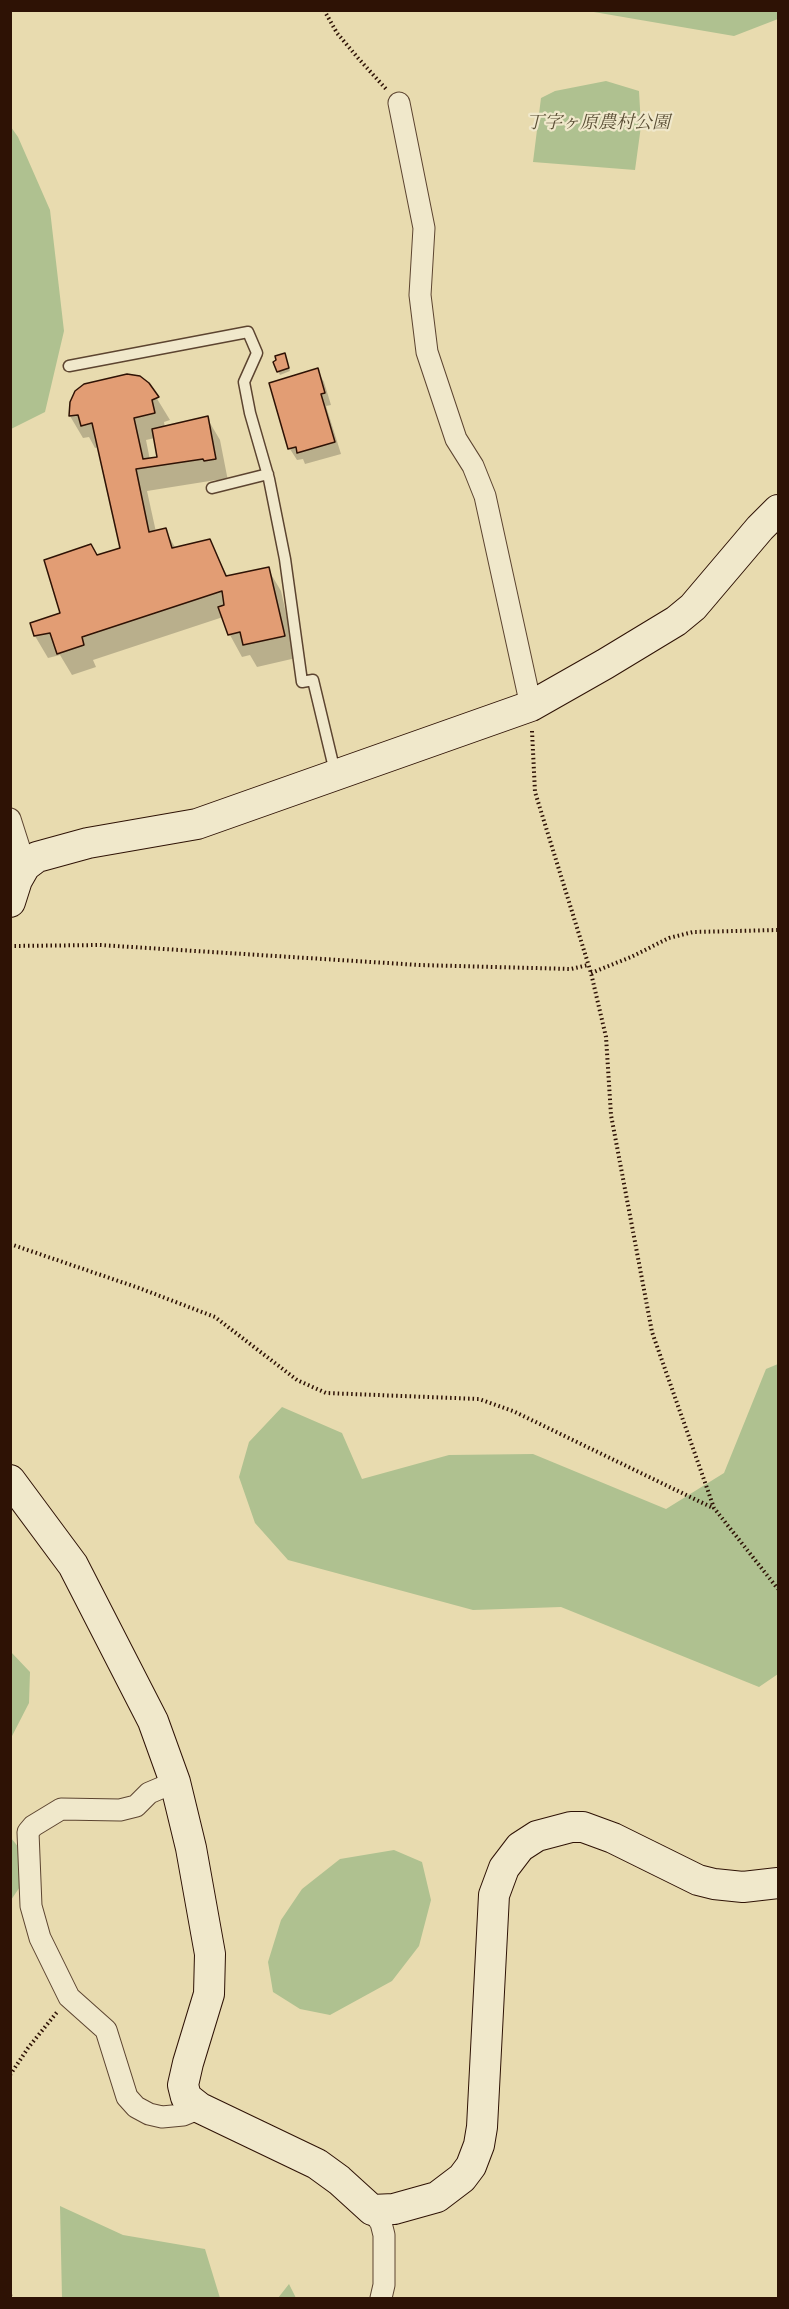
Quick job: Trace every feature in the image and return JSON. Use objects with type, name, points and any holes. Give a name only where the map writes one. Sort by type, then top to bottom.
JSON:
[{"type":"street","points":[[399,103],[424,228],[420,295],[427,352],[456,439],[473,466],[485,496],[531,706]]},
{"type":"street","points":[[10,902],[17,880],[26,866],[37,857],[88,843],[197,824],[531,706],[676,621],[693,607],[778,510]]},
{"type":"street","points":[[10,819],[26,866]]},
{"type":"street","points":[[10,1480],[73,1565],[153,1721],[175,1782],[191,1848],[210,1954],[209,1994],[183,2085],[186,2097],[200,2108],[317,2164],[339,2180],[372,2210],[381,2223],[384,2235],[384,2285],[381,2298]]},
{"type":"street","points":[[175,1782],[149,1793],[135,1806],[120,1810],[61,1809],[33,1826],[28,1832],[31,1906],[40,1938],[69,1997],[106,2030],[127,2097],[136,2107],[148,2114],[162,2117],[183,2115],[200,2108]]},
{"type":"street","points":[[372,2210],[394,2208],[437,2197],[462,2178],[475,2155],[482,2127],[494,1895],[504,1868],[520,1847],[537,1836],[571,1827],[583,1827],[614,1838],[706,1882],[743,1887],[778,1883]]},
{"type":"lane","points":[[69,366],[248,332],[257,353],[244,382],[250,413],[268,474],[285,559],[302,682],[314,680],[336,775]]},
{"type":"lane","points":[[212,488],[268,474]]},
{"type":"path","points":[[324,10],[338,33],[358,58],[399,103]]},
{"type":"path","points":[[531,706],[535,792],[591,973],[606,1037],[610,1114],[652,1332],[714,1508],[778,1589]]},
{"type":"path","points":[[591,973],[669,938],[693,932],[778,930]]},
{"type":"path","points":[[10,946],[100,945],[419,965],[571,969],[588,965]]},
{"type":"path","points":[[10,1244],[139,1288],[215,1317],[297,1380],[326,1394],[479,1400],[513,1411],[714,1508]]},
{"type":"path","points":[[10,2075],[28,2048],[69,1997]]},
{"type":"green space","points":[[778,10],[778,19],[734,36],[588,11]]},
{"type":"green space","name":"丁字ヶ原農村公園","points":[[606,81],[639,91],[641,126],[635,170],[533,162],[541,98],[555,91]]},
{"type":"green space","points":[[11,127],[18,137],[50,210],[64,331],[45,412],[11,429]]},
{"type":"green space","points":[[778,1364],[778,1674],[759,1687],[561,1607],[473,1610],[288,1560],[255,1523],[239,1477],[249,1442],[282,1407],[342,1433],[362,1479],[449,1455],[533,1454],[666,1509],[724,1473],[766,1369]]},
{"type":"green space","points":[[11,1652],[30,1672],[29,1703],[11,1738]]},
{"type":"green space","points":[[11,1838],[34,1866],[11,1900]]},
{"type":"green space","points":[[394,1850],[422,1862],[431,1900],[419,1946],[392,1981],[330,2015],[300,2009],[273,1992],[268,1962],[281,1920],[302,1889],[340,1859]]},
{"type":"green space","points":[[60,2206],[123,2235],[205,2249],[220,2298],[62,2298]]},
{"type":"green space","points":[[289,2284],[296,2298],[278,2298]]},
{"type":"building","points":[[285,353],[289,368],[277,372],[273,362],[276,360],[275,356]]},
{"type":"building","points":[[318,368],[325,393],[321,394],[335,442],[297,453],[296,447],[288,449],[269,383]]},
{"type":"building","points":[[127,374],[140,376],[149,383],[159,397],[152,400],[155,413],[134,418],[143,459],[157,457],[152,429],[208,416],[216,459],[136,469],[149,532],[166,528],[172,548],[210,539],[226,576],[269,567],[285,636],[243,645],[240,632],[228,635],[218,607],[224,605],[222,591],[82,637],[84,645],[57,654],[50,633],[34,636],[30,623],[60,613],[44,560],[91,544],[97,555],[120,548],[92,423],[81,426],[78,415],[69,416],[70,402],[75,391],[84,384]]}]
